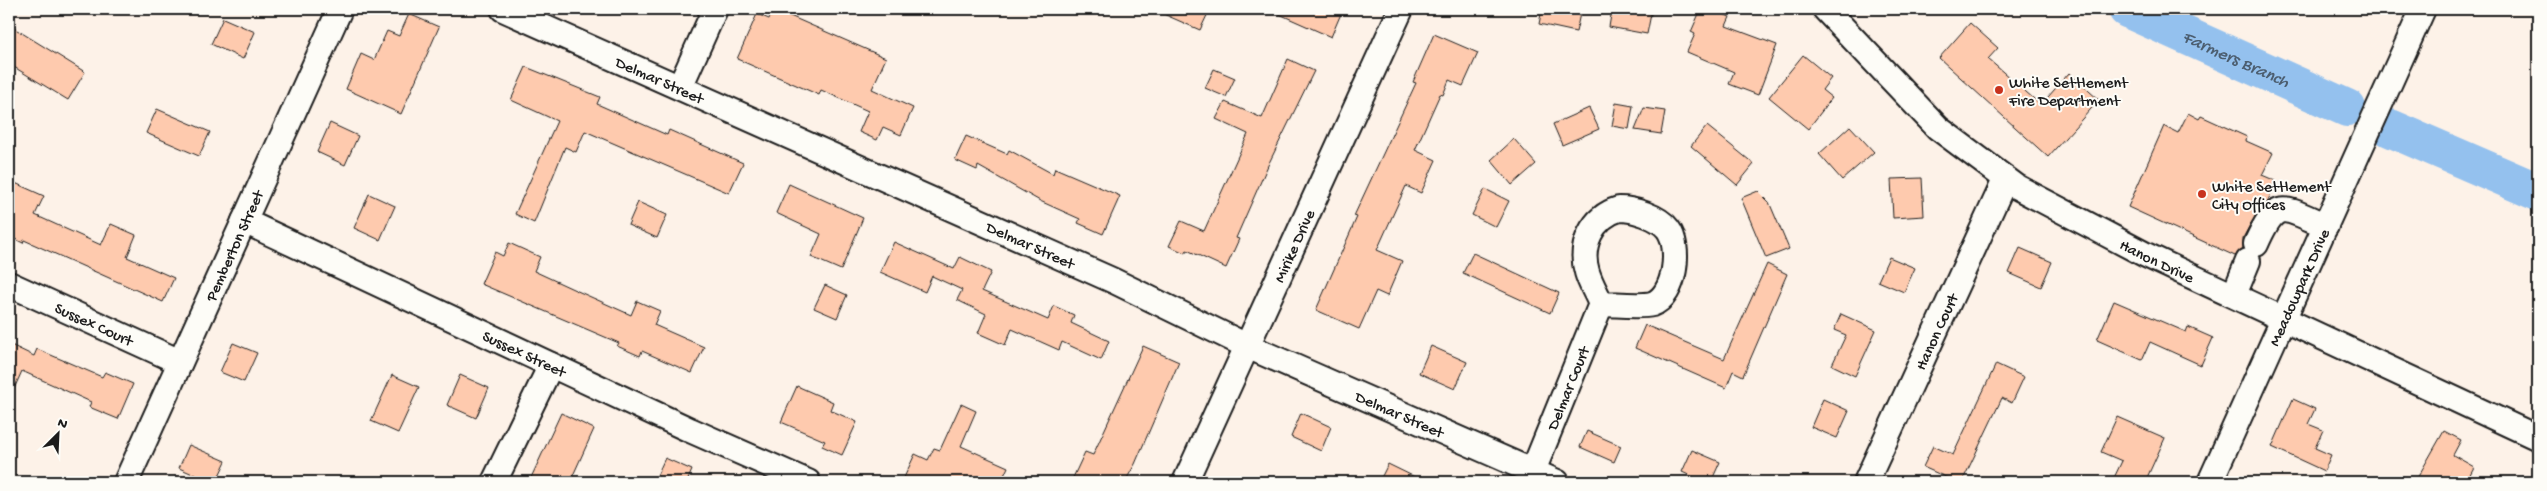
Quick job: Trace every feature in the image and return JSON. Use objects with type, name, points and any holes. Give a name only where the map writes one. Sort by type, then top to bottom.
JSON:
[{"type":"street","name":"Pemberton Street","points":[[126,482],[340,9]]},
{"type":"street","name":"Delmar Street","points":[[504,9],[1105,277],[1247,346],[1558,482]]},
{"type":"street","points":[[680,87],[714,9]]},
{"type":"street","name":"Mirike Drive","points":[[1186,482],[1401,9]]},
{"type":"street","name":"Hanon Drive","points":[[1825,9],[1938,128],[2005,180],[2146,255],[2538,438]]},
{"type":"street","name":"Meadowpark Drive","points":[[2210,482],[2423,9]]},
{"type":"street","name":"Hanon Court","points":[[1866,482],[2005,180]]},
{"type":"street","points":[[1619,209],[1633,209],[1668,229],[1675,248],[1676,268],[1670,285],[1660,298],[1652,304],[1601,304],[1586,272],[1584,250],[1590,230],[1607,212],[1619,209]]},
{"type":"street","points":[[2234,295],[2268,218],[2278,211],[2290,210],[2326,226]]},
{"type":"street","name":"Sussex Street","points":[[244,221],[551,365],[808,482]]},
{"type":"street","name":"Sussex Court","points":[[9,284],[180,362]]},
{"type":"street","name":"Delmar Court","points":[[1533,471],[1601,304]]},
{"type":"street","points":[[494,482],[551,365]]},
{"type":"building","points":[[774,9],[886,58],[872,89],[913,108],[901,135],[883,127],[877,140],[859,132],[868,111],[821,90],[819,95],[737,59],[757,14],[769,19]]},
{"type":"building","points":[[1152,9],[1210,9],[1200,30]]},
{"type":"building","points":[[1268,9],[1343,9],[1331,37]]},
{"type":"building","points":[[1542,9],[1581,9],[1576,32],[1539,24]]},
{"type":"building","points":[[1612,9],[1652,9],[1647,34],[1609,27]]},
{"type":"building","points":[[1701,9],[1712,9],[1730,17],[1726,26],[1777,45],[1758,95],[1729,84],[1734,72],[1687,52],[1695,34],[1691,32]]},
{"type":"building","points":[[409,14],[439,27],[401,114],[346,89],[361,54],[374,60],[387,31],[399,36]]},
{"type":"building","points":[[223,18],[255,32],[243,59],[211,44]]},
{"type":"building","name":"White Settlement Fire Department","points":[[1970,23],[1998,48],[1988,59],[2041,105],[2069,73],[2099,100],[2048,157],[1939,58]]},
{"type":"building","points":[[9,25],[85,72],[68,100],[9,64]]},
{"type":"building","points":[[1434,34],[1478,53],[1463,86],[1449,80],[1443,95],[1440,94],[1415,150],[1436,160],[1421,193],[1406,186],[1377,250],[1402,261],[1387,296],[1376,291],[1359,329],[1316,310],[1357,217],[1354,216],[1416,83],[1413,82]]},
{"type":"building","points":[[1803,55],[1831,78],[1822,90],[1832,98],[1808,129],[1769,97]]},
{"type":"building","points":[[1288,59],[1314,71],[1269,163],[1236,238],[1239,239],[1226,268],[1187,250],[1185,253],[1169,246],[1181,221],[1204,231],[1248,134],[1216,119],[1225,102],[1262,118]]},
{"type":"building","points":[[526,67],[600,97],[597,104],[667,135],[669,130],[743,163],[729,193],[585,131],[576,152],[565,147],[534,223],[515,214],[557,121],[511,100]]},
{"type":"building","points":[[1214,69],[1235,78],[1226,97],[1205,88]]},
{"type":"building","points":[[1616,103],[1633,106],[1629,129],[1612,126]]},
{"type":"building","points":[[1589,108],[1599,129],[1562,145],[1553,124]]},
{"type":"building","points":[[1644,108],[1665,111],[1661,134],[1635,130]]},
{"type":"building","points":[[157,109],[210,132],[199,156],[146,133]]},
{"type":"building","name":"White Settlement City Offices","points":[[2188,113],[2199,119],[2201,116],[2247,137],[2246,141],[2273,153],[2262,175],[2276,181],[2267,203],[2251,223],[2243,238],[2243,248],[2235,256],[2128,207],[2164,126],[2178,133]]},
{"type":"building","points":[[330,123],[358,136],[345,165],[317,152]]},
{"type":"building","points":[[1707,126],[1754,164],[1737,185],[1691,146]]},
{"type":"building","points":[[1850,126],[1874,152],[1842,180],[1819,154]]},
{"type":"building","points":[[966,136],[1007,154],[1009,150],[1053,174],[1055,168],[1120,196],[1103,234],[1078,223],[1080,219],[1040,201],[978,166],[977,170],[955,160]]},
{"type":"building","points":[[1514,139],[1536,164],[1512,185],[1491,160]]},
{"type":"building","points":[[1922,178],[1924,216],[1893,218],[1891,179]]},
{"type":"building","points":[[15,183],[44,196],[35,215],[101,245],[111,224],[136,235],[127,257],[174,278],[163,302],[24,240],[23,243],[9,236],[9,198]]},
{"type":"building","points":[[789,184],[863,218],[841,270],[811,257],[821,234],[776,213]]},
{"type":"building","points":[[1485,189],[1509,201],[1496,227],[1472,215]]},
{"type":"building","points":[[1758,191],[1769,202],[1789,249],[1766,258],[1741,198]]},
{"type":"building","points":[[369,194],[395,206],[380,240],[354,228]]},
{"type":"building","points":[[638,202],[667,215],[657,238],[628,225]]},
{"type":"building","points":[[894,242],[954,269],[960,257],[991,272],[982,291],[1048,320],[1054,306],[1074,315],[1071,323],[1109,341],[1101,360],[1062,342],[1059,350],[1012,329],[1005,345],[978,333],[986,314],[957,300],[962,290],[932,276],[925,292],[880,272]]},
{"type":"building","points":[[509,243],[540,257],[534,271],[573,289],[631,315],[637,301],[660,311],[654,325],[704,347],[692,373],[642,351],[640,356],[617,346],[619,343],[481,284],[495,252],[503,256]]},
{"type":"building","points":[[2020,248],[2052,262],[2041,287],[2009,273]]},
{"type":"building","points":[[1473,253],[1559,293],[1550,313],[1463,273]]},
{"type":"building","points":[[1889,257],[1915,268],[1904,292],[1878,281]]},
{"type":"building","points":[[1767,264],[1787,274],[1743,376],[1733,371],[1726,388],[1635,348],[1645,325],[1724,359]]},
{"type":"building","points":[[825,285],[847,295],[837,318],[814,308]]},
{"type":"building","points":[[2114,301],[2186,332],[2188,327],[2213,338],[2201,365],[2150,342],[2142,360],[2097,340]]},
{"type":"building","points":[[1841,314],[1876,330],[1855,376],[1832,365],[1846,335],[1834,330]]},
{"type":"building","points":[[233,343],[257,353],[244,382],[220,372]]},
{"type":"building","points":[[9,344],[34,356],[37,349],[102,377],[105,372],[133,384],[118,419],[89,407],[91,402],[22,371],[9,400]]},
{"type":"building","points":[[1143,346],[1179,362],[1135,464],[1125,482],[1071,482],[1085,452],[1093,455]]},
{"type":"building","points":[[1431,346],[1467,362],[1455,389],[1419,373]]},
{"type":"building","points":[[1996,364],[2024,377],[2012,403],[2002,398],[1962,482],[1957,482],[1923,467],[1933,446],[1953,455]]},
{"type":"building","points":[[392,375],[419,387],[398,433],[371,421]]},
{"type":"building","points":[[460,375],[489,388],[476,418],[447,405]]},
{"type":"building","points":[[797,386],[833,402],[830,410],[857,422],[842,455],[822,446],[825,441],[781,422]]},
{"type":"building","points":[[1823,399],[1849,411],[1837,438],[1811,427]]},
{"type":"building","points":[[2293,399],[2315,409],[2308,424],[2323,430],[2315,448],[2331,455],[2324,471],[2272,447]]},
{"type":"building","points":[[961,404],[976,411],[961,446],[1008,467],[1001,482],[902,482],[915,454],[928,460],[934,448],[940,450]]},
{"type":"building","points":[[561,413],[594,429],[570,482],[529,482]]},
{"type":"building","points":[[1301,413],[1331,427],[1321,451],[1291,437]]},
{"type":"building","points":[[2117,417],[2165,438],[2145,482],[2112,482],[2122,461],[2101,452]]},
{"type":"building","points":[[1587,431],[1621,446],[1614,462],[1580,447]]},
{"type":"building","points":[[2444,431],[2461,440],[2453,455],[2474,467],[2466,482],[2415,482]]},
{"type":"building","points":[[189,445],[226,461],[216,482],[211,482],[179,468]]},
{"type":"building","points":[[1692,450],[1720,462],[1711,482],[1704,482],[1682,472]]},
{"type":"building","points":[[665,458],[692,470],[687,482],[654,482]]},
{"type":"building","points":[[1388,464],[1425,482],[1379,482]]},
{"type":"waterway","name":"Farmers Branch","points":[[2127,9],[2347,108]]},
{"type":"waterway","name":"Farmers Branch","points":[[2390,128],[2538,192]]},
{"type":"place","name":"White Settlement Fire Department","points":[[1999,90]]},
{"type":"place","name":"White Settlement City Offices","points":[[2202,194]]}]
